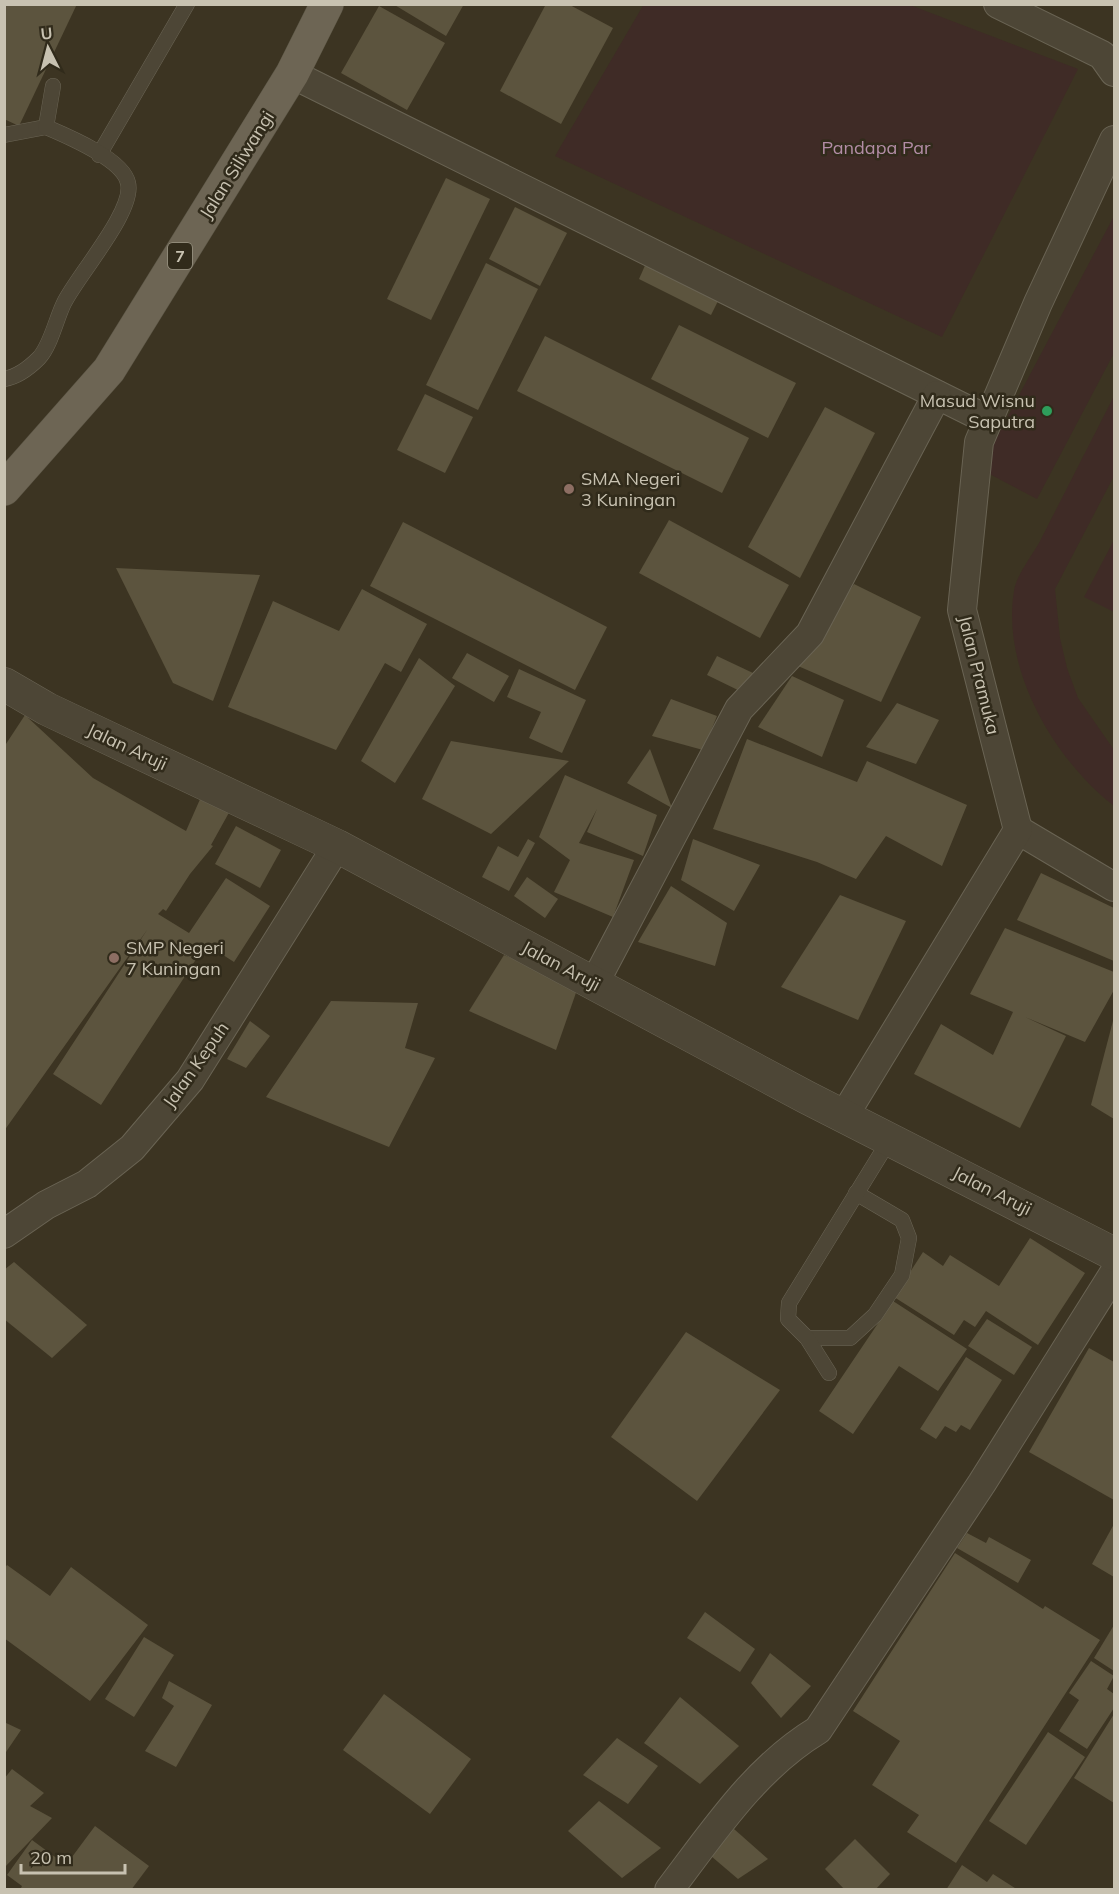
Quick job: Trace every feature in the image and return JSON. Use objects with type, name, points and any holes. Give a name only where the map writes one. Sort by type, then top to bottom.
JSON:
[{"type":"main road","name":"Jalan Siliwangi","points":[[4,489],[109,370],[292,74],[327,4]]},
{"type":"street","points":[[998,4],[1102,55],[1114,72]]},
{"type":"street","points":[[292,74],[988,420]]},
{"type":"street","name":"Jalan Pramuka","points":[[1018,830],[962,610],[979,442],[1038,303],[1114,140]]},
{"type":"street","points":[[594,984],[739,709],[810,634],[938,395]]},
{"type":"street","name":"Jalan Aruji","points":[[4,684],[47,709],[337,846],[844,1116],[1114,1254]]},
{"type":"street","points":[[844,1116],[1018,830],[1114,887]]},
{"type":"street","name":"Jalan Kepuh","points":[[4,1234],[46,1205],[87,1184],[132,1148],[190,1080],[337,846]]},
{"type":"street","points":[[669,1890],[745,1790],[796,1743],[818,1730],[982,1483],[1114,1273]]},
{"type":"lane","points":[[99,154],[187,4]]},
{"type":"lane","points":[[46,127],[53,86]]},
{"type":"lane","points":[[4,135],[46,127],[83,144],[117,167],[128,182],[128,200],[94,259],[65,301],[40,356],[14,378],[4,379]]},
{"type":"lane","points":[[829,1372],[807,1338],[788,1319],[789,1303],[890,1139]]},
{"type":"lane","points":[[807,1338],[850,1338],[875,1315],[902,1275],[909,1238],[902,1220],[856,1193]]},
{"type":"green space","name":"Pandapa Par","points":[[644,4],[910,5],[1078,69],[942,337],[555,156]]},
{"type":"green space","name":"Masud Wisnu Saputra","points":[[1114,216],[1114,353],[1037,499],[980,469]]},
{"type":"green space","points":[[1114,396],[1114,476],[1055,589],[1060,638],[1067,668],[1078,698],[1114,750],[1114,806],[1092,787],[1072,764],[1053,739],[1037,711],[1024,682],[1016,651],[1012,621],[1014,591],[1018,579],[1039,543]]},
{"type":"green space","points":[[1114,540],[1114,612],[1084,597]]},
{"type":"building","points":[[4,4],[77,4],[19,126],[4,119]]},
{"type":"building","points":[[393,4],[464,4],[446,36]]},
{"type":"building","points":[[546,4],[568,4],[613,28],[561,124],[500,91]]},
{"type":"building","points":[[379,6],[445,43],[407,110],[341,73]]},
{"type":"building","points":[[446,178],[490,199],[431,320],[387,299]]},
{"type":"building","points":[[515,207],[567,233],[540,286],[489,259]]},
{"type":"building","points":[[647,261],[720,297],[711,315],[639,279]]},
{"type":"building","points":[[486,263],[538,289],[478,410],[426,385]]},
{"type":"building","points":[[679,325],[796,383],[768,438],[651,379]]},
{"type":"building","points":[[545,336],[749,438],[722,493],[517,391]]},
{"type":"building","points":[[425,394],[473,417],[445,473],[397,450]]},
{"type":"building","points":[[825,407],[875,433],[800,578],[748,547]]},
{"type":"building","points":[[669,520],[789,585],[760,638],[639,573]]},
{"type":"building","points":[[403,522],[607,627],[575,690],[370,586]]},
{"type":"building","points":[[116,568],[260,575],[213,701],[173,683]]},
{"type":"building","points":[[854,584],[921,617],[881,702],[798,666]]},
{"type":"building","points":[[362,589],[427,624],[401,672],[385,663],[336,750],[228,707],[273,601],[339,631]]},
{"type":"building","points":[[467,653],[509,676],[494,702],[452,678]]},
{"type":"building","points":[[717,656],[753,673],[744,693],[707,675]]},
{"type":"building","points":[[419,658],[455,686],[395,783],[361,761]]},
{"type":"building","points":[[519,669],[586,700],[562,753],[529,738],[541,712],[507,697]]},
{"type":"building","points":[[792,676],[844,700],[822,757],[758,727]]},
{"type":"building","points":[[671,699],[717,716],[703,750],[652,736]]},
{"type":"building","points":[[897,703],[939,720],[916,764],[866,747]]},
{"type":"building","name":"SMP Negeri 7 Kuningan","points":[[25,715],[93,778],[186,831],[201,797],[231,809],[211,845],[213,846],[190,874],[166,911],[163,909],[158,914],[189,933],[226,878],[270,906],[234,962],[206,944],[101,1105],[53,1074],[147,930],[4,1131],[4,747]]},
{"type":"building","points":[[747,739],[857,782],[867,761],[967,805],[942,866],[886,836],[856,879],[817,862],[713,829]]},
{"type":"building","points":[[451,741],[569,761],[491,834],[422,799]]},
{"type":"building","points":[[650,749],[672,808],[627,783]]},
{"type":"building","points":[[565,775],[657,815],[643,856],[587,832],[597,809],[579,843],[634,860],[613,917],[554,892],[570,860],[539,837]]},
{"type":"building","points":[[236,826],[281,850],[260,888],[215,864]]},
{"type":"building","points":[[528,839],[535,843],[509,891],[482,877],[498,846],[518,857]]},
{"type":"building","points":[[693,839],[760,865],[734,911],[681,880]]},
{"type":"building","points":[[1041,873],[1114,908],[1114,961],[1017,920]]},
{"type":"building","points":[[527,877],[558,899],[545,918],[514,896]]},
{"type":"building","points":[[671,886],[727,923],[715,966],[638,942]]},
{"type":"building","points":[[840,895],[906,921],[858,1020],[781,987]]},
{"type":"building","points":[[1005,928],[1114,972],[1114,990],[1085,1042],[1025,1017],[1066,1036],[1020,1128],[914,1074],[941,1024],[993,1055],[1013,1012],[970,994]]},
{"type":"building","points":[[504,955],[578,987],[556,1050],[469,1011]]},
{"type":"building","points":[[331,1001],[418,1003],[405,1048],[435,1058],[389,1147],[266,1097]]},
{"type":"building","points":[[1114,1017],[1114,1119],[1091,1105]]},
{"type":"building","points":[[250,1021],[270,1036],[246,1068],[227,1059]]},
{"type":"building","points":[[1030,1238],[1085,1273],[1038,1345],[986,1311],[975,1327],[964,1320],[954,1335],[894,1297],[923,1252],[943,1266],[950,1255],[999,1286]]},
{"type":"building","points":[[14,1262],[87,1325],[52,1358],[4,1319],[4,1270]]},
{"type":"building","points":[[893,1301],[967,1349],[938,1391],[899,1366],[853,1434],[819,1411]]},
{"type":"building","points":[[987,1319],[1032,1347],[1014,1375],[968,1346]]},
{"type":"building","points":[[686,1332],[780,1390],[697,1501],[611,1437]]},
{"type":"building","points":[[1089,1348],[1114,1362],[1114,1500],[1029,1452]]},
{"type":"building","points":[[966,1357],[1002,1380],[970,1430],[961,1425],[956,1432],[945,1426],[936,1439],[920,1429]]},
{"type":"building","points":[[1114,1524],[1114,1577],[1092,1564]]},
{"type":"building","points":[[967,1533],[986,1543],[989,1537],[1031,1560],[1018,1583],[957,1548]]},
{"type":"building","points":[[955,1553],[1043,1609],[1045,1606],[1100,1640],[956,1863],[907,1832],[919,1815],[872,1785],[900,1741],[853,1711]]},
{"type":"building","points":[[7,1565],[50,1596],[71,1567],[148,1625],[90,1701],[4,1638],[4,1569]]},
{"type":"building","points":[[705,1612],[755,1649],[740,1672],[687,1638]]},
{"type":"building","points":[[1114,1625],[1114,1671],[1094,1658]]},
{"type":"building","points":[[144,1637],[174,1655],[134,1717],[105,1699]]},
{"type":"building","points":[[770,1653],[811,1686],[781,1718],[751,1683]]},
{"type":"building","points":[[1091,1661],[1114,1676],[1107,1689],[1114,1694],[1114,1708],[1087,1749],[1059,1731],[1079,1700],[1069,1693]]},
{"type":"building","points":[[169,1681],[212,1705],[176,1767],[145,1751],[174,1706],[162,1698]]},
{"type":"building","points":[[384,1694],[471,1759],[430,1814],[343,1750]]},
{"type":"building","points":[[680,1697],[739,1746],[700,1784],[644,1743]]},
{"type":"building","points":[[1114,1714],[1114,1803],[1074,1778]]},
{"type":"building","points":[[4,1722],[21,1730],[4,1755]]},
{"type":"building","points":[[1048,1732],[1085,1757],[1026,1845],[989,1821]]},
{"type":"building","points":[[617,1738],[658,1766],[628,1804],[583,1775]]},
{"type":"building","points":[[12,1769],[44,1793],[30,1806],[52,1818],[4,1868],[4,1779]]},
{"type":"building","points":[[599,1801],[661,1848],[622,1878],[568,1831]]},
{"type":"building","points":[[95,1826],[149,1866],[131,1890],[20,1890],[22,1886],[7,1875],[32,1840],[66,1865]]},
{"type":"building","points":[[734,1829],[768,1859],[738,1879],[711,1856]]},
{"type":"building","points":[[855,1839],[890,1874],[875,1890],[845,1890],[825,1869]]},
{"type":"building","points":[[962,1865],[987,1882],[993,1874],[1018,1890],[946,1890]]},
{"type":"place","name":"Masud Wisnu Saputra","points":[[1047,411]]},
{"type":"place","name":"SMA Negeri 3 Kuningan","points":[[569,489]]},
{"type":"place","name":"SMP Negeri 7 Kuningan","points":[[114,958]]}]
